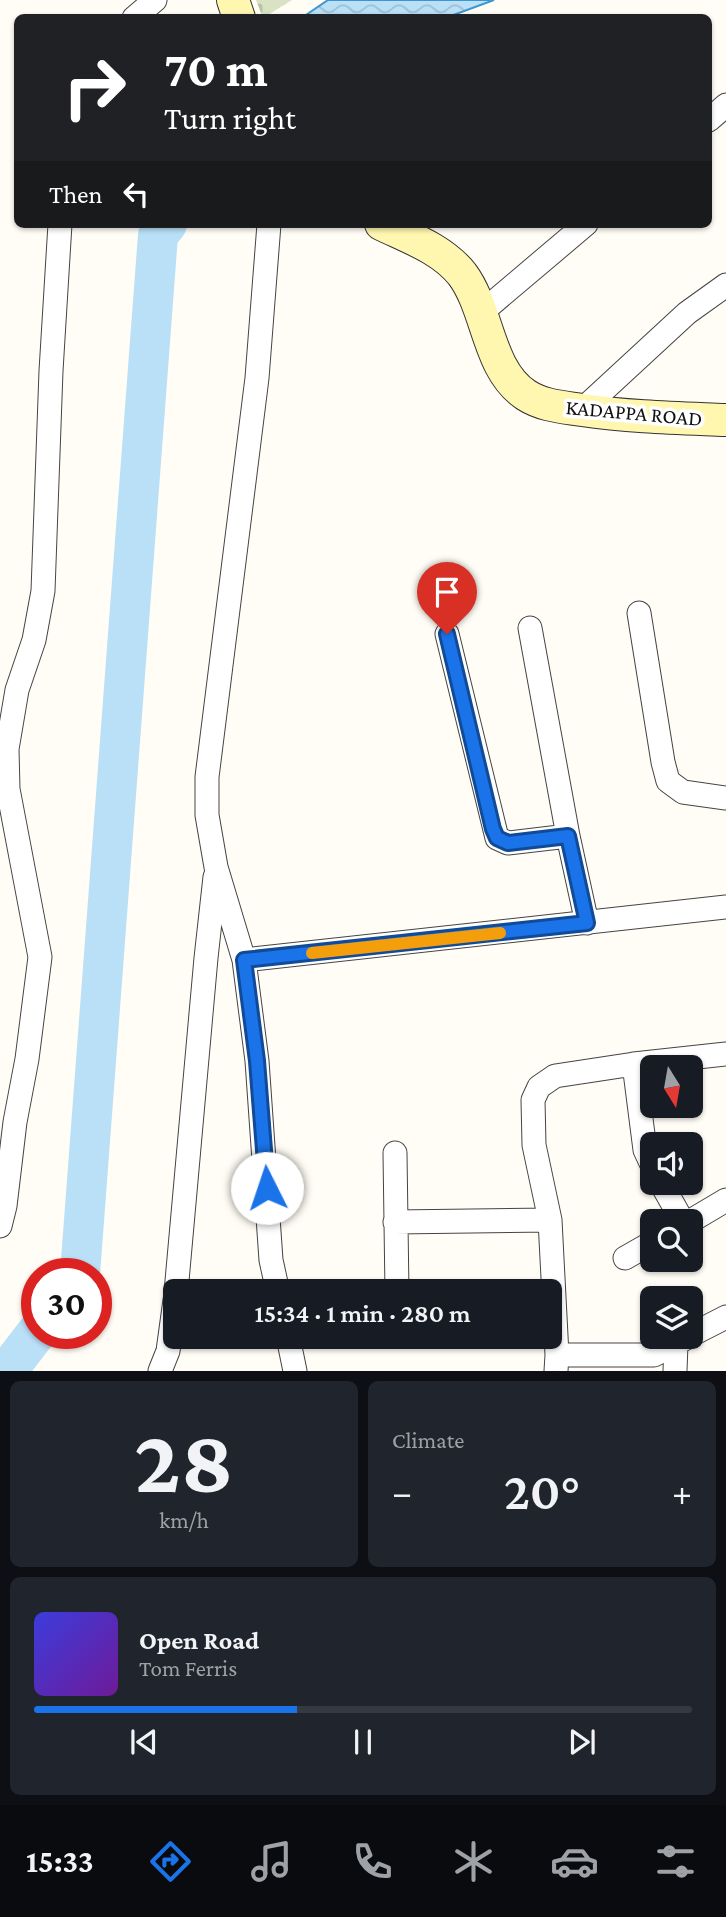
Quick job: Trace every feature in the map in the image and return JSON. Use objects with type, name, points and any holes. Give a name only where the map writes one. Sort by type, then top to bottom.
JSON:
[{"type":"main road","name":"KADAPPA ROAD","points":[[389,228],[443,255],[462,274],[478,300],[505,374],[526,395],[552,406],[622,416],[726,420]]},
{"type":"street","points":[[139,14],[155,0]]},
{"type":"street","points":[[712,117],[726,105]]},
{"type":"street","points":[[0,1226],[27,1059],[40,957],[8,789],[7,749],[17,690],[34,640],[43,591],[51,371],[60,228]]},
{"type":"street","points":[[269,228],[257,378],[207,777],[207,815],[216,867],[244,960],[257,1061],[271,1260],[275,1279]]},
{"type":"street","points":[[482,312],[581,228]]},
{"type":"street","points":[[582,410],[687,313],[726,285]]},
{"type":"street","points":[[639,613],[668,781],[683,792],[726,798]]},
{"type":"street","points":[[530,628],[568,836],[587,923]]},
{"type":"street","points":[[447,634],[497,838],[508,843],[568,836]]},
{"type":"street","points":[[177,1279],[216,867]]},
{"type":"street","points":[[244,960],[726,907]]},
{"type":"street","points":[[666,1349],[654,1355],[556,1363],[550,1220],[534,1146],[533,1100],[539,1087],[555,1076],[634,1063],[726,1055]]},
{"type":"street","points":[[634,1063],[643,1132]]},
{"type":"street","points":[[395,1153],[397,1279]]},
{"type":"street","points":[[703,1214],[726,1200]]},
{"type":"street","points":[[395,1222],[550,1220]]},
{"type":"street","points":[[625,1258],[640,1249]]},
{"type":"street","points":[[703,1329],[726,1317]]},
{"type":"street","points":[[160,1371],[168,1349]]},
{"type":"street","points":[[290,1349],[295,1371]]},
{"type":"street","points":[[676,1371],[682,1349]]},
{"type":"green space","points":[[256,0],[292,0],[269,14],[261,14]]},
{"type":"water","points":[[328,0],[494,0],[456,14],[307,14]]},
{"type":"waterway","points":[[81,1258],[158,235],[164,228]]},
{"type":"waterway","points":[[7,1371],[24,1349]]},
{"type":"slow traffic","points":[[312,953],[500,933]]},
{"type":"route","points":[[267,1188],[257,1061],[244,960],[587,923],[568,836],[508,843],[497,838],[447,634]]}]
